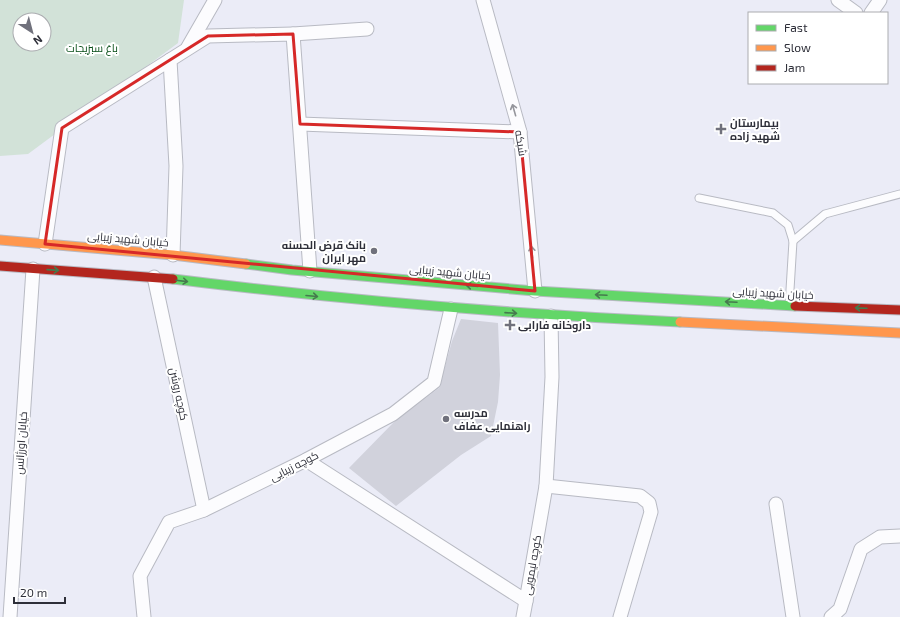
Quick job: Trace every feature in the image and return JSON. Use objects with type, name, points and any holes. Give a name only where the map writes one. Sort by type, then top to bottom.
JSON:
[{"type":"main road","name":"خیابان شهید زیبایی","points":[[0,240],[172,255],[310,271],[535,291],[789,306],[900,310]]},
{"type":"main road","points":[[0,266],[154,277],[301,295],[451,309],[551,316],[900,333]]},
{"type":"main road","points":[[883,332],[900,338]]},
{"type":"street","points":[[188,47],[215,0]]},
{"type":"street","name":"شبکه","points":[[483,0],[520,132],[535,291]]},
{"type":"street","points":[[838,0],[855,12]]},
{"type":"street","points":[[872,12],[880,0]]},
{"type":"street","points":[[45,244],[62,128],[170,60],[188,47],[208,36],[293,34],[367,29]]},
{"type":"street","points":[[293,34],[310,271]]},
{"type":"street","points":[[170,60],[176,166],[172,255]]},
{"type":"street","points":[[300,124],[520,132]]},
{"type":"street","name":"خیابان اورژانس","points":[[10,617],[33,269]]},
{"type":"street","name":"کوچه روشن","points":[[154,277],[204,510]]},
{"type":"street","name":"کوچه زیبایی","points":[[144,617],[140,576],[169,522],[204,510],[306,460],[394,414],[434,382],[451,309]]},
{"type":"street","name":"کوچه لیمویی","points":[[306,460],[526,602],[546,486],[552,377],[551,316]]},
{"type":"street","points":[[546,486],[640,496],[649,503],[651,512],[620,617]]},
{"type":"street","points":[[776,504],[793,617]]},
{"type":"street","points":[[831,617],[840,609],[861,549],[880,537],[900,536]]},
{"type":"street","points":[[523,617],[526,602]]},
{"type":"lane","points":[[793,241],[825,214],[900,194]]},
{"type":"lane","points":[[699,198],[773,213],[788,225],[793,241],[789,306]]},
{"type":"highlighted area","points":[[293,34],[300,124],[520,132],[535,291],[45,244],[62,128],[208,36]]},
{"type":"green space","name":"باغ سبزیجات","points":[[0,0],[184,0],[178,43],[28,154],[0,156]]},
{"type":"building","name":"مدرسه راهنمایی عفاف","points":[[461,319],[498,323],[500,375],[498,402],[491,436],[461,455],[396,506],[349,468],[394,422],[439,388],[452,341]]},
{"type":"traffic: fast","points":[[246,264],[292,270],[535,291],[795,306]]},
{"type":"traffic: fast","points":[[173,279],[363,300],[553,315],[680,322]]},
{"type":"traffic: slow","points":[[0,240],[173,255],[246,264]]},
{"type":"traffic: slow","points":[[680,322],[900,333]]},
{"type":"traffic: jam","points":[[0,266],[173,279]]},
{"type":"traffic: jam","points":[[795,306],[900,310]]},
{"type":"place","name":"بیمارستان شهید زاده","points":[[721,129]]},
{"type":"place","name":"بانک قرض الحسنه مهر ایران","points":[[374,251]]},
{"type":"place","name":"داروخانه فارابی","points":[[510,325]]},
{"type":"place","name":"مدرسه راهنمایی عفاف","points":[[446,419]]}]
